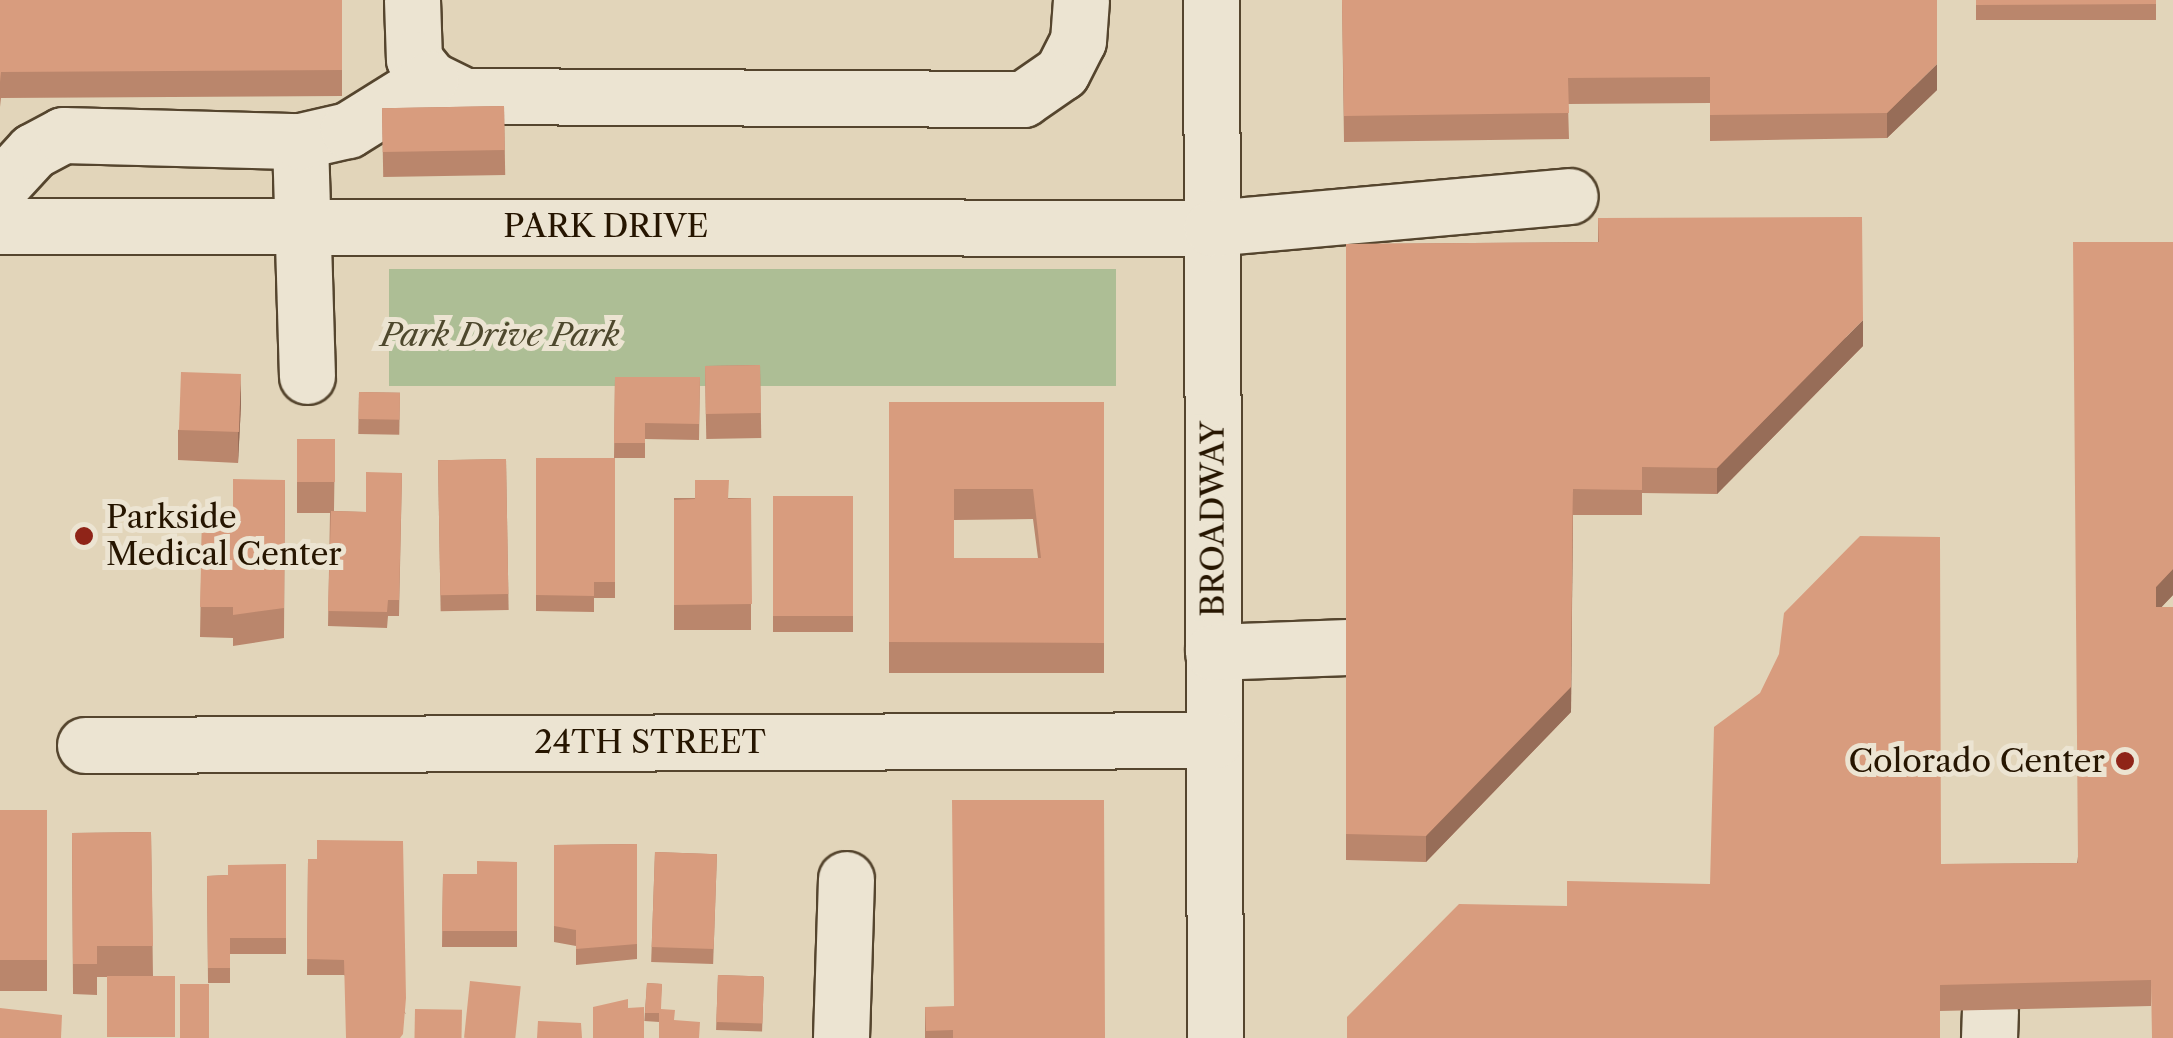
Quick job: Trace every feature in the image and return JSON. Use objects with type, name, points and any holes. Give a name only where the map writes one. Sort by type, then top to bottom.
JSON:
[{"type":"street","points":[[412,0],[414,59],[430,79],[482,98],[1023,98],[1062,72],[1078,41],[1081,0]]},
{"type":"street","name":"BROADWAY","points":[[1211,0],[1215,1038]]},
{"type":"street","points":[[0,135],[300,141],[348,130],[430,79]]},
{"type":"street","points":[[0,187],[32,151],[63,135]]},
{"type":"street","points":[[300,141],[307,376]]},
{"type":"street","name":"PARK DRIVE","points":[[0,226],[1212,228],[1570,196]]},
{"type":"street","points":[[1214,652],[1346,647]]},
{"type":"street","name":"24TH STREET","points":[[85,745],[1214,740]]},
{"type":"street","points":[[841,1038],[846,878]]},
{"type":"green space","name":"Park Drive Park","points":[[389,269],[1116,269],[1116,386],[389,386]]},
{"type":"building","points":[[0,0],[342,0],[342,70],[1,72],[0,82]]},
{"type":"building","points":[[1342,0],[1937,0],[1937,64],[1887,113],[1710,115],[1710,77],[1568,78],[1569,113],[1344,116]]},
{"type":"building","points":[[1976,0],[2156,0],[2156,4],[1976,5]]},
{"type":"building","points":[[504,106],[505,150],[383,152],[382,108]]},
{"type":"building","points":[[1862,217],[1863,320],[1717,468],[1642,467],[1642,490],[1573,489],[1571,687],[1426,836],[1346,834],[1346,244],[1599,242],[1598,218]]},
{"type":"building","points":[[2073,242],[2173,242],[2173,569],[2156,587],[2156,607],[2173,607],[2173,1038],[2152,1038],[2151,980],[1940,985],[1940,1038],[1347,1038],[1347,1017],[1459,904],[1567,906],[1567,881],[1710,884],[1714,727],[1760,693],[1779,654],[1784,613],[1860,536],[1940,537],[1941,864],[2078,863]]},
{"type":"building","points":[[760,365],[761,413],[706,414],[705,366]]},
{"type":"building","points":[[181,372],[241,374],[239,432],[179,430]]},
{"type":"building","points":[[615,377],[700,377],[699,424],[645,423],[645,443],[614,443]]},
{"type":"building","points":[[359,392],[400,393],[400,420],[359,419]]},
{"type":"building","points":[[889,402],[1104,402],[1104,643],[889,642]],"holes":[[[954,489],[1033,489],[1041,558],[954,558]]]},
{"type":"building","points":[[297,439],[335,439],[335,482],[297,482]]},
{"type":"building","points":[[536,458],[615,458],[615,582],[594,582],[594,596],[536,595]]},
{"type":"building","points":[[506,459],[508,594],[440,595],[438,460]]},
{"type":"building","points":[[366,472],[402,473],[399,600],[388,600],[387,612],[328,611],[331,511],[366,512]]},
{"type":"building","points":[[233,479],[285,480],[284,608],[233,615],[233,607],[200,607],[202,525],[233,525]]},
{"type":"building","points":[[695,480],[729,480],[728,499],[751,498],[752,604],[674,605],[674,500],[695,499]]},
{"type":"building","points":[[773,496],[853,496],[853,616],[773,616]]},
{"type":"building","points":[[952,800],[1104,800],[1105,1038],[953,1038],[953,1030],[926,1031],[925,1007],[954,1006]]},
{"type":"building","points":[[0,810],[47,810],[47,960],[0,960]]},
{"type":"building","points":[[151,832],[153,946],[97,946],[97,964],[73,964],[72,833]]},
{"type":"building","points":[[317,840],[403,841],[406,998],[400,1038],[346,1038],[344,960],[307,959],[308,859],[317,859]]},
{"type":"building","points":[[637,844],[637,944],[576,949],[576,930],[554,926],[554,845]]},
{"type":"building","points":[[655,852],[717,854],[714,949],[652,947]]},
{"type":"building","points":[[477,861],[517,862],[517,931],[442,931],[443,874],[477,874]]},
{"type":"building","points":[[286,864],[286,938],[230,938],[230,968],[208,968],[207,876],[228,875],[228,865]]},
{"type":"building","points":[[718,975],[764,977],[762,1024],[716,1022]]},
{"type":"building","points":[[107,976],[175,976],[175,1037],[107,1037]]},
{"type":"building","points":[[470,981],[521,986],[515,1038],[464,1038]]},
{"type":"building","points":[[647,983],[662,984],[661,1009],[675,1010],[674,1020],[700,1022],[699,1038],[659,1038],[659,1013],[645,1013]]},
{"type":"building","points":[[180,984],[209,984],[209,1038],[180,1038]]},
{"type":"building","points":[[628,999],[628,1008],[644,1007],[644,1038],[593,1038],[593,1007]]},
{"type":"building","points":[[0,1008],[62,1015],[61,1038],[0,1038]]},
{"type":"building","points":[[415,1009],[462,1010],[462,1038],[414,1038]]},
{"type":"building","points":[[538,1021],[581,1023],[582,1038],[537,1038]]},
{"type":"place","name":"Parkside Medical Center","points":[[84,536]]},
{"type":"place","name":"Colorado Center","points":[[2125,761]]}]
